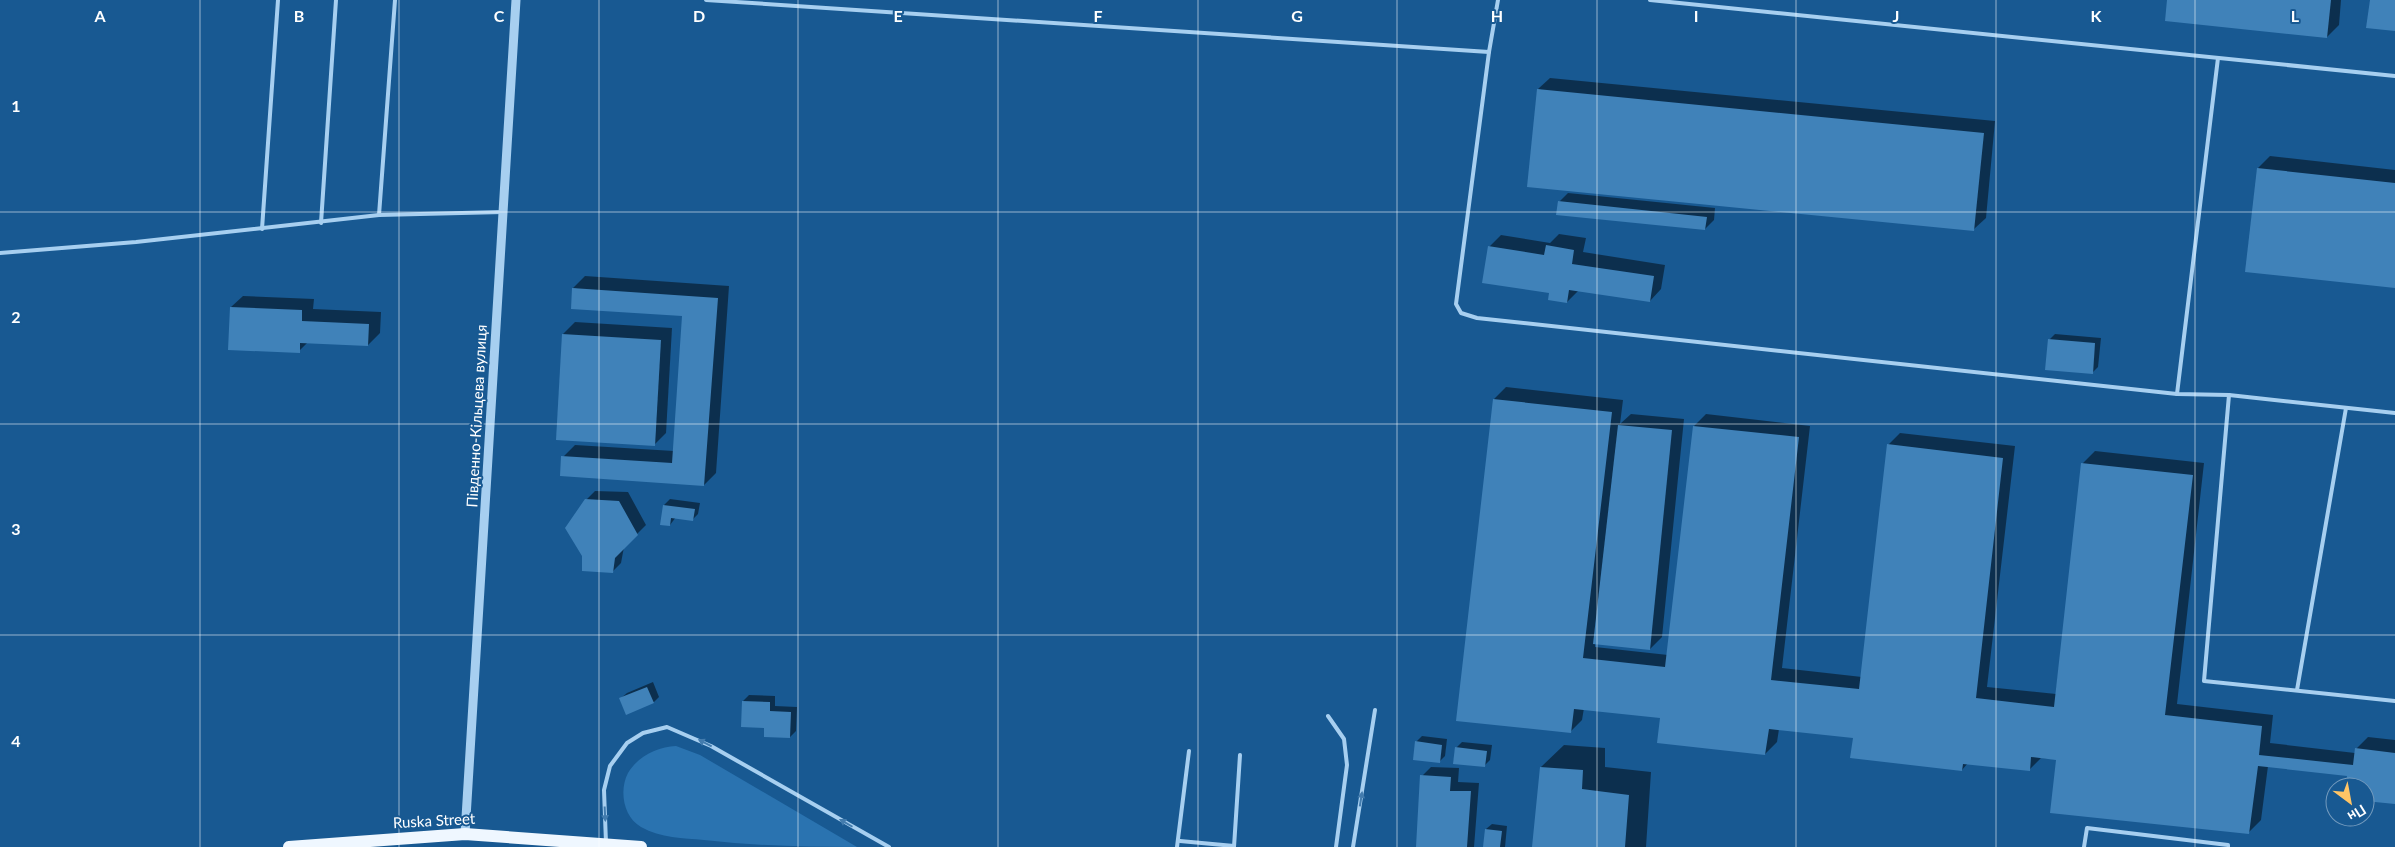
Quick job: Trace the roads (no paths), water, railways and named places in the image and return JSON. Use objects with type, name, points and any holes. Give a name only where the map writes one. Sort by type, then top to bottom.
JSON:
[{"type":"main road","name":"Ruska Street","points":[[289,847],[465,834],[606,846],[641,847]]},
{"type":"street","name":"Південно-Кільцева вулиця","points":[[465,834],[516,0]]},
{"type":"lane","points":[[262,229],[278,0]]},
{"type":"lane","points":[[321,222],[336,0]]},
{"type":"lane","points":[[379,215],[396,0]]},
{"type":"lane","points":[[706,0],[1489,52]]},
{"type":"lane","points":[[1498,0],[1489,52],[1456,304],[1461,313],[1477,318],[2177,394],[2229,395],[2395,413]]},
{"type":"lane","points":[[1650,0],[2395,76]]},
{"type":"lane","points":[[2177,394],[2218,58]]},
{"type":"lane","points":[[0,252],[262,229],[379,215],[503,212]]},
{"type":"lane","points":[[2229,395],[2204,681],[2395,701]]},
{"type":"lane","points":[[2298,690],[2346,408]]},
{"type":"lane","points":[[1354,847],[1375,710]]},
{"type":"lane","points":[[1328,716],[1344,739],[1347,765],[1336,847]]},
{"type":"lane","points":[[606,846],[604,790],[610,766],[626,743],[643,732],[667,727],[711,746],[889,847]]},
{"type":"lane","points":[[1177,847],[1180,841],[1189,751]]},
{"type":"lane","points":[[1180,841],[1234,847],[1240,755]]},
{"type":"lane","points":[[2084,847],[2087,828],[2228,845],[2228,847]]}]
